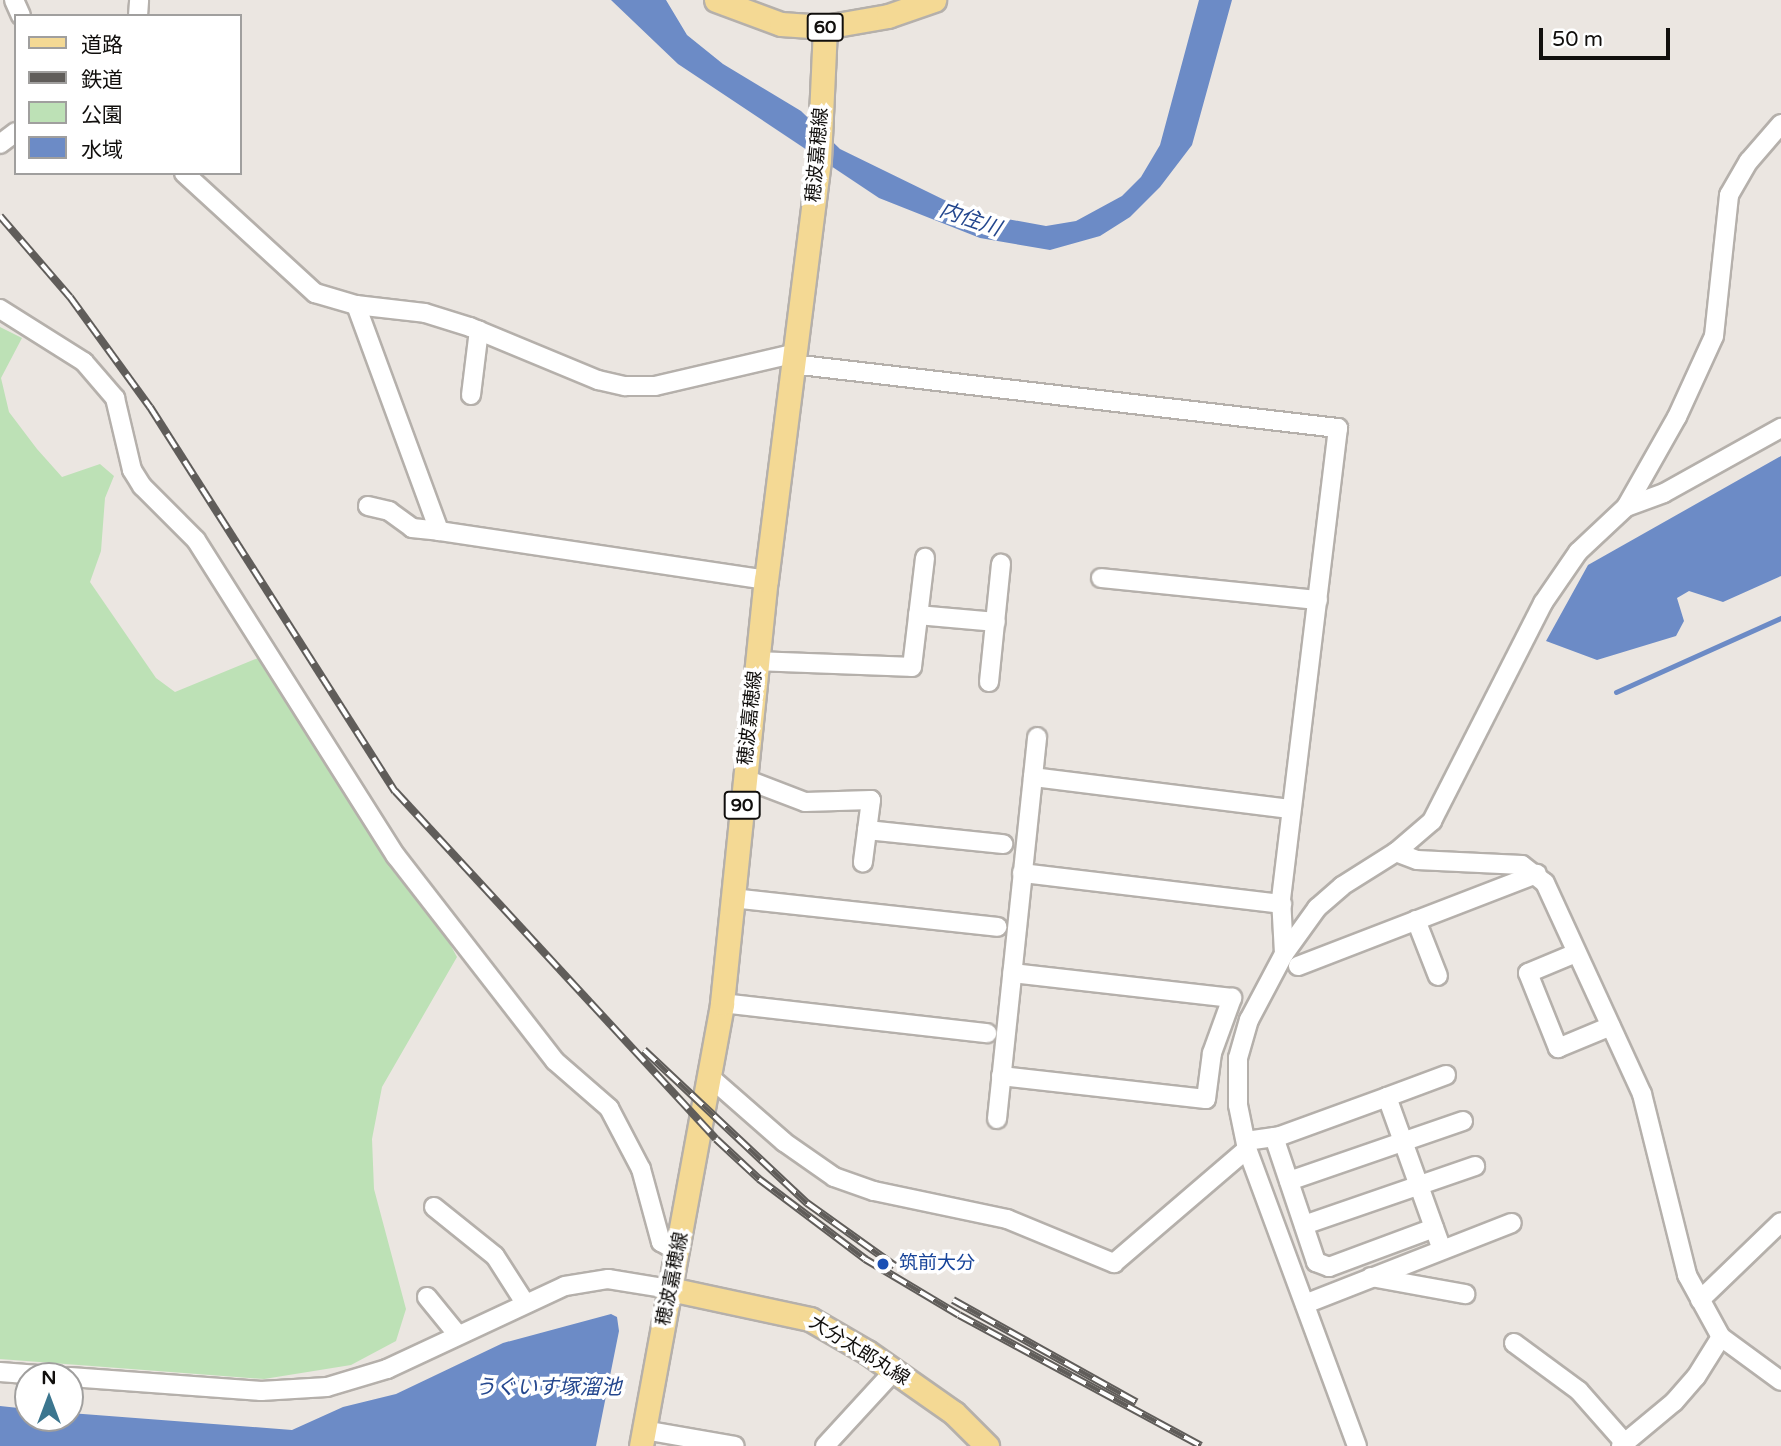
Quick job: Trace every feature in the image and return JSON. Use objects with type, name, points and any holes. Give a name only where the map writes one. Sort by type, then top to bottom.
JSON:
[{"type":"main road","name":"60","points":[[716,0],[780,24],[825,27],[888,16],[934,0]]},
{"type":"main road","name":"穂波嘉穂線","points":[[643,1438],[711,1077],[722,1003],[766,580],[819,160],[825,27]]},
{"type":"main road","name":"大分太郎丸線","points":[[670,1289],[793,1313],[894,1371],[954,1413],[987,1446]]},
{"type":"street","points":[[1357,1446],[1247,1145],[1238,1105],[1238,1058],[1249,1020],[1291,960],[1317,908],[1342,886],[1396,852],[1432,821],[1460,773],[1543,603],[1578,552],[1626,507],[1676,417],[1714,336],[1729,195],[1749,161],[1781,124]]},
{"type":"street","points":[[186,175],[315,293],[356,305],[425,313],[479,330],[625,386],[655,386],[793,359],[1338,428],[1291,809],[1282,904],[1291,960]]},
{"type":"street","points":[[356,305],[439,531]]},
{"type":"street","points":[[2,313],[84,362],[115,398],[132,470],[142,486],[196,540],[396,856],[555,1061],[609,1108],[641,1169],[661,1242],[678,1252]]},
{"type":"street","points":[[471,395],[479,330]]},
{"type":"street","points":[[1626,507],[1664,493],[1781,428]]},
{"type":"street","points":[[368,506],[389,510],[412,528],[766,580]]},
{"type":"street","points":[[757,661],[912,667],[925,558]]},
{"type":"street","points":[[989,682],[1001,564]]},
{"type":"street","points":[[1101,578],[1318,600]]},
{"type":"street","points":[[918,615],[996,622]]},
{"type":"street","points":[[997,1119],[1037,737]]},
{"type":"street","points":[[1033,777],[1291,809]]},
{"type":"street","points":[[745,779],[805,802],[871,800],[863,862]]},
{"type":"street","points":[[867,830],[1003,844]]},
{"type":"street","points":[[1396,852],[1417,860],[1522,865],[1537,874],[1642,1094],[1687,1275],[1721,1336],[1781,1381]]},
{"type":"street","points":[[1022,873],[1282,904]]},
{"type":"street","points":[[1291,960],[1416,920],[1537,874]]},
{"type":"street","points":[[732,898],[997,927]]},
{"type":"street","points":[[1416,920],[1438,976]]},
{"type":"street","points":[[1576,953],[1528,973],[1558,1048],[1611,1026]]},
{"type":"street","points":[[1001,1076],[1206,1098],[1212,1053],[1232,998],[1012,972]]},
{"type":"street","points":[[722,1003],[987,1033]]},
{"type":"street","points":[[711,1077],[784,1142],[834,1177],[874,1191],[1007,1219],[1114,1263],[1247,1145],[1446,1075]]},
{"type":"street","points":[[1387,1097],[1441,1247]]},
{"type":"street","points":[[1289,1181],[1462,1121]]},
{"type":"street","points":[[1274,1137],[1316,1262],[1329,1267],[1434,1228]]},
{"type":"street","points":[[1304,1224],[1475,1166]]},
{"type":"street","points":[[434,1207],[495,1256],[525,1303]]},
{"type":"street","points":[[1700,1300],[1781,1222]]},
{"type":"street","points":[[1305,1304],[1441,1247],[1512,1223]]},
{"type":"street","points":[[1371,1277],[1465,1294]]},
{"type":"street","points":[[84,1378],[261,1391],[327,1387],[387,1369],[565,1286],[608,1279],[670,1289]]},
{"type":"street","points":[[427,1297],[458,1335]]},
{"type":"street","points":[[1514,1343],[1579,1391],[1623,1445],[1696,1377],[1721,1336]]},
{"type":"street","points":[[825,1446],[894,1371]]},
{"type":"street","points":[[643,1438],[735,1446]]},
{"type":"green space","points":[[0,327],[22,338],[1,378],[9,412],[37,449],[62,477],[100,464],[114,476],[105,498],[101,551],[90,582],[156,678],[175,692],[258,658],[385,855],[437,920],[457,957],[382,1087],[372,1139],[374,1189],[406,1309],[396,1341],[351,1365],[264,1379],[84,1365],[84,1362],[0,1359]]},
{"type":"water","name":"内住川","points":[[611,0],[666,0],[687,35],[723,64],[801,111],[840,149],[969,212],[1046,226],[1076,221],[1122,196],[1141,177],[1160,145],[1199,0],[1232,0],[1192,145],[1160,187],[1130,217],[1100,236],[1050,250],[980,238],[879,198],[678,64]]},
{"type":"water","points":[[1781,456],[1781,576],[1723,602],[1689,591],[1677,598],[1684,621],[1676,636],[1597,660],[1546,641],[1588,565]]},
{"type":"water","name":"うぐいす塚溜池","points":[[611,1314],[617,1317],[619,1331],[596,1446],[0,1446],[0,1406],[14,1408],[14,1432],[84,1432],[84,1414],[292,1430],[343,1407],[396,1394],[503,1343]]},
{"type":"waterway","points":[[1616,692],[1781,618]]},
{"type":"railway","points":[[0,216],[70,297],[150,407],[395,791],[716,1139],[759,1179],[865,1259],[959,1315],[1201,1446]]},
{"type":"railway","points":[[644,1050],[807,1203],[895,1266]]},
{"type":"railway","points":[[953,1300],[1136,1402]]},
{"type":"place","name":"筑前大分","points":[[883,1264]]}]
